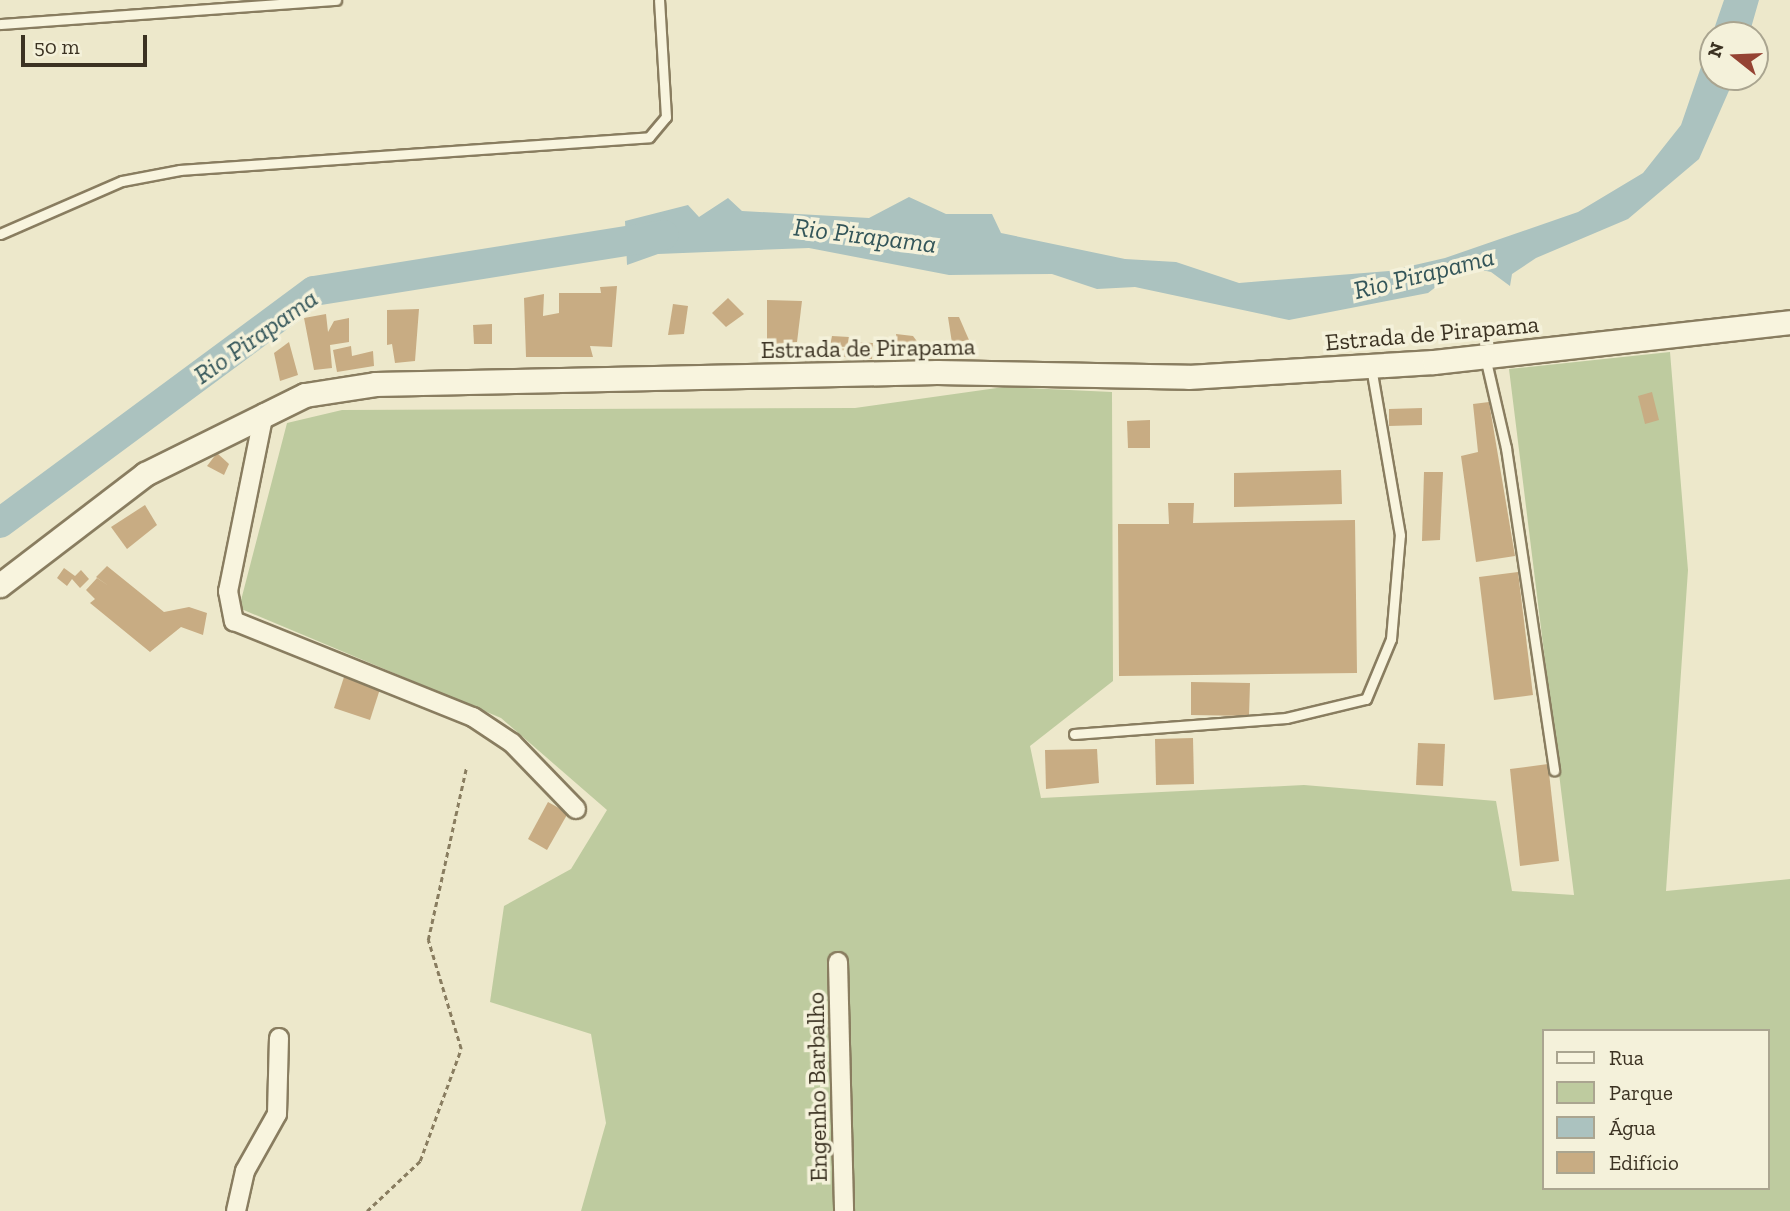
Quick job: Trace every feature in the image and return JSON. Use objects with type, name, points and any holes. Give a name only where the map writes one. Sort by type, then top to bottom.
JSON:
[{"type":"main road","name":"Estrada de Pirapama","points":[[0,585],[145,474],[305,395],[375,384],[937,372],[1188,377],[1485,356],[1790,322]]},
{"type":"street","points":[[264,413],[228,591],[234,621],[473,717],[512,743],[576,809]]},
{"type":"street","name":"Engenho Barbalho","points":[[838,962],[845,1211]]},
{"type":"street","points":[[236,1211],[245,1171],[277,1114],[279,1038]]},
{"type":"lane","points":[[0,24],[336,0]]},
{"type":"lane","points":[[0,234],[122,181],[180,170],[649,137],[666,117],[659,0]]},
{"type":"lane","points":[[1485,356],[1506,448],[1554,770]]},
{"type":"lane","points":[[1074,734],[1286,718],[1366,699],[1391,639],[1400,535],[1371,366]]},
{"type":"path","points":[[367,1211],[420,1161],[461,1049],[428,940],[466,768]]},
{"type":"green space","points":[[1670,352],[1688,570],[1666,891],[1790,879],[1790,1211],[581,1211],[606,1123],[591,1034],[490,1002],[504,906],[571,869],[607,810],[501,718],[239,608],[287,423],[342,410],[855,408],[1004,387],[1112,392],[1113,681],[1030,746],[1041,798],[1304,785],[1496,801],[1512,891],[1574,895],[1509,369]]},
{"type":"water","points":[[1724,0],[1759,0],[1753,21],[1717,21]]},
{"type":"water","points":[[1699,73],[1699,91],[1729,91],[1699,159],[1628,219],[1536,258],[1512,274],[1510,286],[1491,272],[1463,266],[1428,293],[1289,320],[1135,287],[1097,289],[1052,274],[949,275],[809,248],[658,254],[627,265],[625,221],[688,205],[699,217],[728,198],[742,211],[869,218],[909,197],[946,214],[992,214],[1001,233],[1125,259],[1176,262],[1239,283],[1389,271],[1445,258],[1578,212],[1643,173],[1681,125]]},
{"type":"building","points":[[617,286],[612,347],[590,346],[593,357],[526,357],[524,298],[544,294],[543,316],[559,313],[559,293],[601,293],[600,287]]},
{"type":"building","points":[[728,298],[744,314],[726,327],[712,313]]},
{"type":"building","points":[[767,300],[802,301],[797,342],[767,345]]},
{"type":"building","points":[[673,304],[688,306],[684,334],[668,335]]},
{"type":"building","points":[[419,309],[415,361],[395,363],[392,344],[387,345],[387,310]]},
{"type":"building","points":[[326,314],[328,332],[334,321],[349,318],[349,342],[330,345],[332,368],[314,370],[304,318]]},
{"type":"building","points":[[948,317],[959,317],[969,340],[952,343]]},
{"type":"building","points":[[492,324],[492,344],[474,344],[473,325]]},
{"type":"building","points":[[896,334],[913,336],[925,352],[898,349]]},
{"type":"building","points":[[832,336],[849,337],[847,347],[830,346]]},
{"type":"building","points":[[289,342],[298,375],[280,381],[274,353]]},
{"type":"building","points":[[857,342],[873,343],[872,359],[857,358]]},
{"type":"building","points":[[351,346],[352,356],[373,351],[374,366],[337,372],[333,350]]},
{"type":"building","points":[[830,348],[851,349],[852,358],[829,355]]},
{"type":"building","points":[[1652,392],[1659,420],[1645,424],[1638,396]]},
{"type":"building","points":[[1489,402],[1515,556],[1476,562],[1461,456],[1478,452],[1473,404]]},
{"type":"building","points":[[1422,408],[1422,425],[1389,426],[1389,409]]},
{"type":"building","points":[[1150,420],[1150,448],[1128,448],[1127,421]]},
{"type":"building","points":[[217,453],[229,464],[224,475],[207,466]]},
{"type":"building","points":[[1341,470],[1342,504],[1234,507],[1234,473]]},
{"type":"building","points":[[1424,472],[1443,472],[1440,540],[1422,541]]},
{"type":"building","points":[[1168,503],[1194,503],[1193,523],[1355,520],[1357,673],[1119,676],[1118,524],[1169,524]]},
{"type":"building","points":[[145,505],[157,525],[127,549],[111,527]]},
{"type":"building","points":[[107,566],[164,612],[189,607],[207,613],[203,635],[181,627],[150,652],[90,603],[95,599],[86,590],[97,578],[109,586],[96,577]]},
{"type":"building","points":[[64,568],[75,576],[81,570],[89,579],[80,588],[72,579],[67,586],[57,578]]},
{"type":"building","points":[[1518,572],[1533,695],[1494,700],[1479,577]]},
{"type":"building","points":[[344,677],[380,689],[370,720],[334,708]]},
{"type":"building","points":[[1191,682],[1250,683],[1249,716],[1191,715]]},
{"type":"building","points":[[1193,738],[1194,784],[1156,785],[1155,739]]},
{"type":"building","points":[[1418,743],[1445,744],[1443,786],[1416,785]]},
{"type":"building","points":[[1097,749],[1099,783],[1046,789],[1045,750]]},
{"type":"building","points":[[1548,764],[1559,861],[1520,866],[1510,769]]},
{"type":"building","points":[[548,802],[568,813],[547,850],[528,839]]},
{"type":"waterway","name":"Rio Pirapama","points":[[0,523],[314,291],[664,235]]}]
